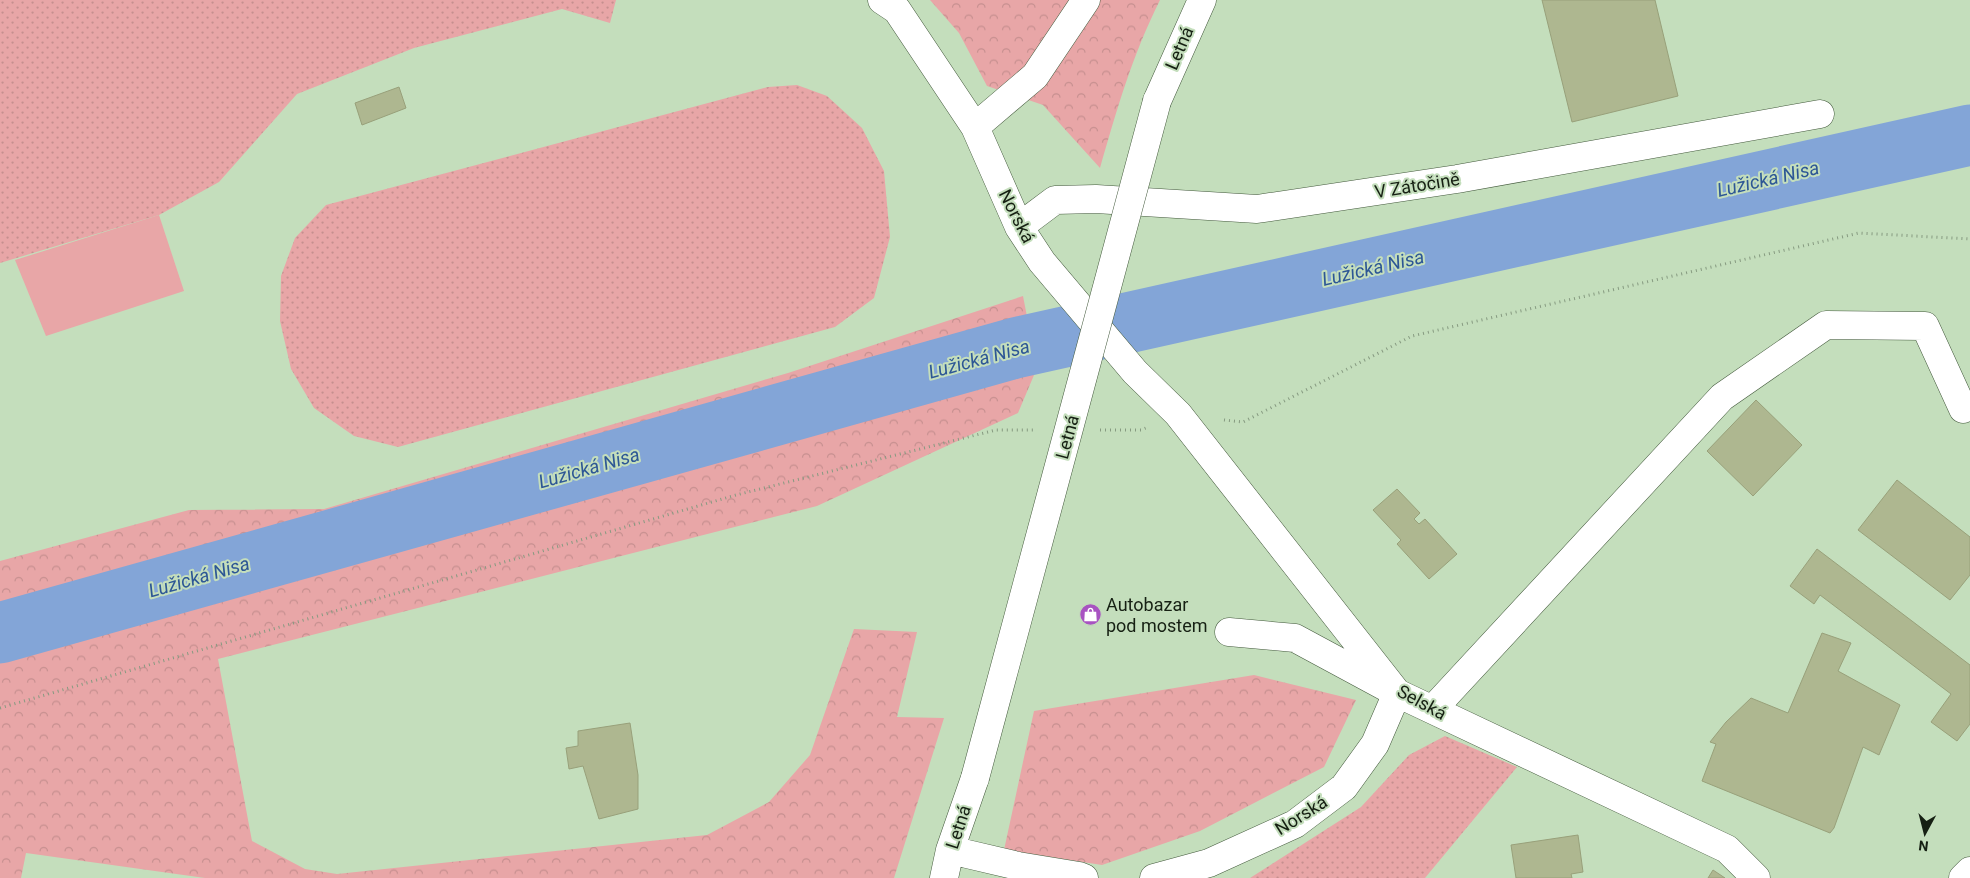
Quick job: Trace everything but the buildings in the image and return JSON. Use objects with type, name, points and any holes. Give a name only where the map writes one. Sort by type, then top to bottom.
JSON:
[{"type":"street","name":"Norská","points":[[882,0],[897,10],[976,127],[1019,227],[1042,262],[1135,372],[1178,414]]},
{"type":"street","points":[[976,127],[1034,76],[1086,0]]},
{"type":"street","name":"Letná","points":[[944,878],[950,850],[975,778],[1157,101],[1202,0]]},
{"type":"street","name":"V Zátočině","points":[[1019,227],[1055,200],[1096,199],[1257,209],[1466,177],[1820,114]]},
{"type":"street","points":[[1433,709],[1722,397],[1826,325],[1925,326],[1963,409]]},
{"type":"street","name":"Selská","points":[[1178,414],[1397,692],[1727,849],[1756,878]]},
{"type":"street","points":[[1229,632],[1295,638],[1397,692]]},
{"type":"street","name":"Norská","points":[[1154,878],[1209,863],[1295,824],[1344,787],[1375,744],[1397,692]]},
{"type":"street","points":[[950,850],[1018,866],[1084,878]]},
{"type":"street","points":[[1963,878],[1970,871]]},
{"type":"path","points":[[1093,430],[1141,430],[1178,414],[1243,422],[1412,336],[1859,233],[1970,239]]},
{"type":"path","points":[[0,708],[736,495],[996,430],[1044,430]]},
{"type":"green space","points":[[0,0],[616,0],[610,23],[562,9],[414,48],[297,94],[219,182],[159,215],[0,263]]},
{"type":"green space","points":[[930,0],[1160,0],[1133,62],[1100,168],[1043,105],[987,86],[959,33]]},
{"type":"green space","points":[[797,85],[827,96],[862,128],[884,171],[890,237],[874,298],[835,327],[398,447],[354,436],[314,408],[291,369],[280,321],[281,276],[295,238],[326,205],[768,87]]},
{"type":"green space","points":[[159,215],[184,291],[46,336],[15,260]]},
{"type":"green space","points":[[1023,296],[1037,368],[1018,413],[817,506],[218,659],[252,841],[305,869],[337,874],[707,835],[769,802],[810,755],[854,629],[917,632],[897,717],[944,718],[894,878],[205,878],[26,853],[21,878],[0,878],[0,561],[189,510],[324,509],[788,373]]},
{"type":"green space","points":[[1254,675],[1356,700],[1324,767],[1200,831],[1102,865],[1004,850],[1034,711]]},
{"type":"green space","points":[[1445,736],[1517,767],[1425,878],[1250,878],[1361,807],[1409,755]]},
{"type":"waterway","name":"Lužická Nisa","points":[[0,633],[1015,348],[1970,135]]},
{"type":"place","name":"Autobazar pod mostem","points":[[1090,614]]}]
